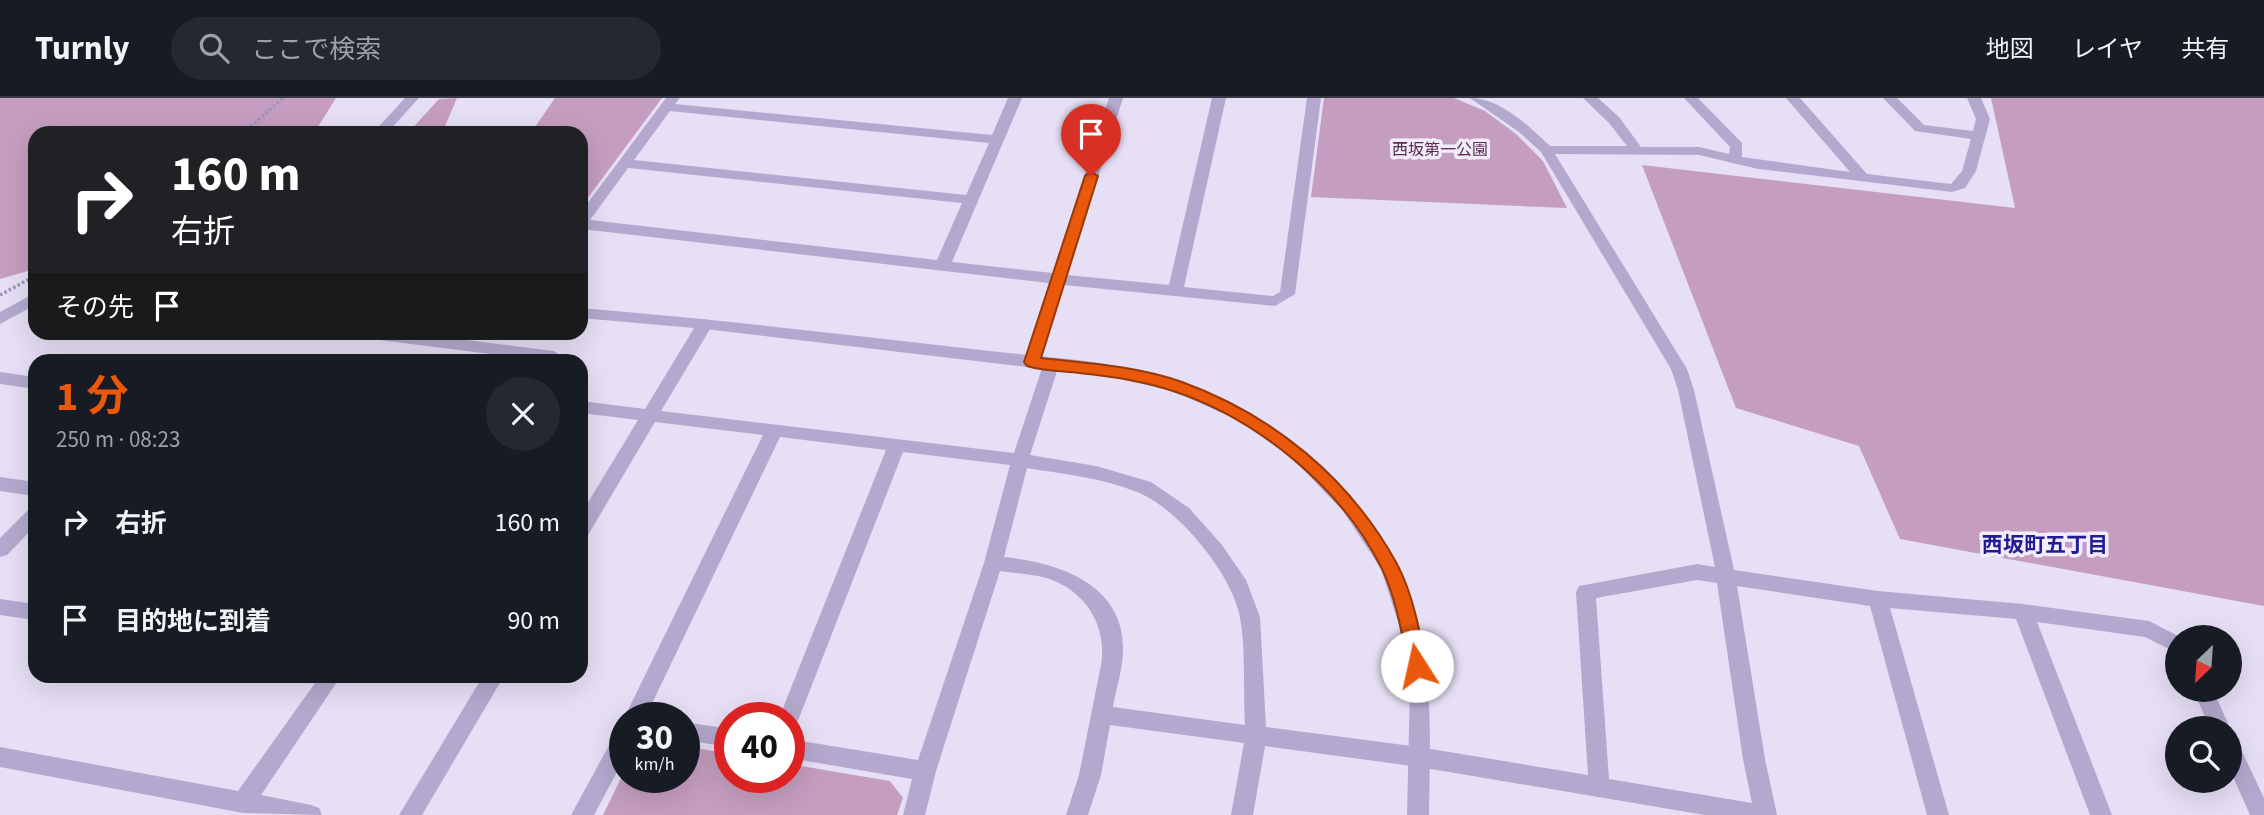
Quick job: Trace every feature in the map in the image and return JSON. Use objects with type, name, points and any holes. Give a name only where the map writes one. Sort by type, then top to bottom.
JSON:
[{"type":"street","points":[[386,126],[412,98]]},
{"type":"street","points":[[942,267],[1015,98]]},
{"type":"street","points":[[914,815],[925,771],[993,563],[1020,460],[1058,279],[1116,98]]},
{"type":"street","points":[[1175,292],[1219,98]]},
{"type":"street","points":[[588,224],[942,267],[1275,301],[1287,294],[1314,98]]},
{"type":"street","points":[[1101,715],[1419,757],[1766,815],[1754,759],[1726,576],[1693,420],[1679,369],[1546,150],[1524,129],[1477,98]]},
{"type":"street","points":[[1590,98],[1614,120],[1637,150]]},
{"type":"street","points":[[1691,98],[1737,146],[1735,159]]},
{"type":"street","points":[[1793,98],[1863,178]]},
{"type":"street","points":[[1890,98],[1920,128],[1979,136]]},
{"type":"street","points":[[1546,150],[1699,151],[1758,165],[1952,188],[1960,185],[1969,171],[1983,119],[1973,98]]},
{"type":"street","points":[[588,213],[670,102],[998,140]]},
{"type":"street","points":[[623,163],[971,200]]},
{"type":"street","points":[[0,320],[28,302]]},
{"type":"street","points":[[588,314],[705,324],[1111,371],[1177,386],[1246,417],[1299,454],[1349,506],[1390,567],[1410,628],[1420,685],[1418,815]]},
{"type":"street","points":[[588,518],[705,324]]},
{"type":"street","points":[[419,340],[530,354]]},
{"type":"street","points":[[0,378],[28,382]]},
{"type":"street","points":[[588,408],[1020,460],[1096,473],[1145,487],[1183,513],[1239,585],[1250,617],[1256,737],[1242,815]]},
{"type":"street","points":[[642,702],[775,429]]},
{"type":"street","points":[[795,702],[897,445]]},
{"type":"street","points":[[0,484],[28,488]]},
{"type":"street","points":[[0,550],[28,521]]},
{"type":"street","points":[[993,563],[1051,572],[1090,594],[1102,608],[1113,644],[1101,715],[1077,815]]},
{"type":"street","points":[[1599,786],[1586,592],[1697,572],[1878,599],[2023,612],[2149,629],[2165,638]]},
{"type":"street","points":[[1878,599],[1938,815]]},
{"type":"street","points":[[0,607],[28,611]]},
{"type":"street","points":[[2023,612],[2101,815]]},
{"type":"street","points":[[243,803],[326,683]]},
{"type":"street","points":[[410,815],[490,683]]},
{"type":"street","points":[[805,751],[925,771]]},
{"type":"street","points":[[0,757],[311,815]]},
{"type":"street","points":[[582,815],[609,765]]},
{"type":"street","points":[[2242,774],[2261,815]]},
{"type":"path","points":[[251,126],[283,98]]},
{"type":"path","points":[[0,295],[28,280]]},
{"type":"green space","points":[[0,98],[336,98],[318,126],[28,126],[28,271],[0,279]]},
{"type":"green space","points":[[457,98],[445,126],[414,126],[439,99]]},
{"type":"green space","points":[[555,98],[662,98],[588,198],[588,126],[536,126]]},
{"type":"green space","name":"西坂第一公園","points":[[1324,98],[1454,98],[1485,111],[1516,134],[1543,161],[1567,208],[1311,197]]},
{"type":"green space","points":[[1991,98],[2264,98],[2264,606],[1900,539],[1859,446],[1736,408],[1642,165],[2015,208]]},
{"type":"green space","points":[[700,749],[714,751],[714,793],[805,793],[805,767],[890,781],[903,798],[897,815],[603,815],[614,793],[700,793]]},
{"type":"district","name":"西坂町五丁目","points":[[2045,545]]},
{"type":"route","points":[[1091,176],[1032,362],[1111,371],[1177,386],[1246,417],[1299,454],[1349,506],[1390,567],[1410,628],[1417,666]]}]
